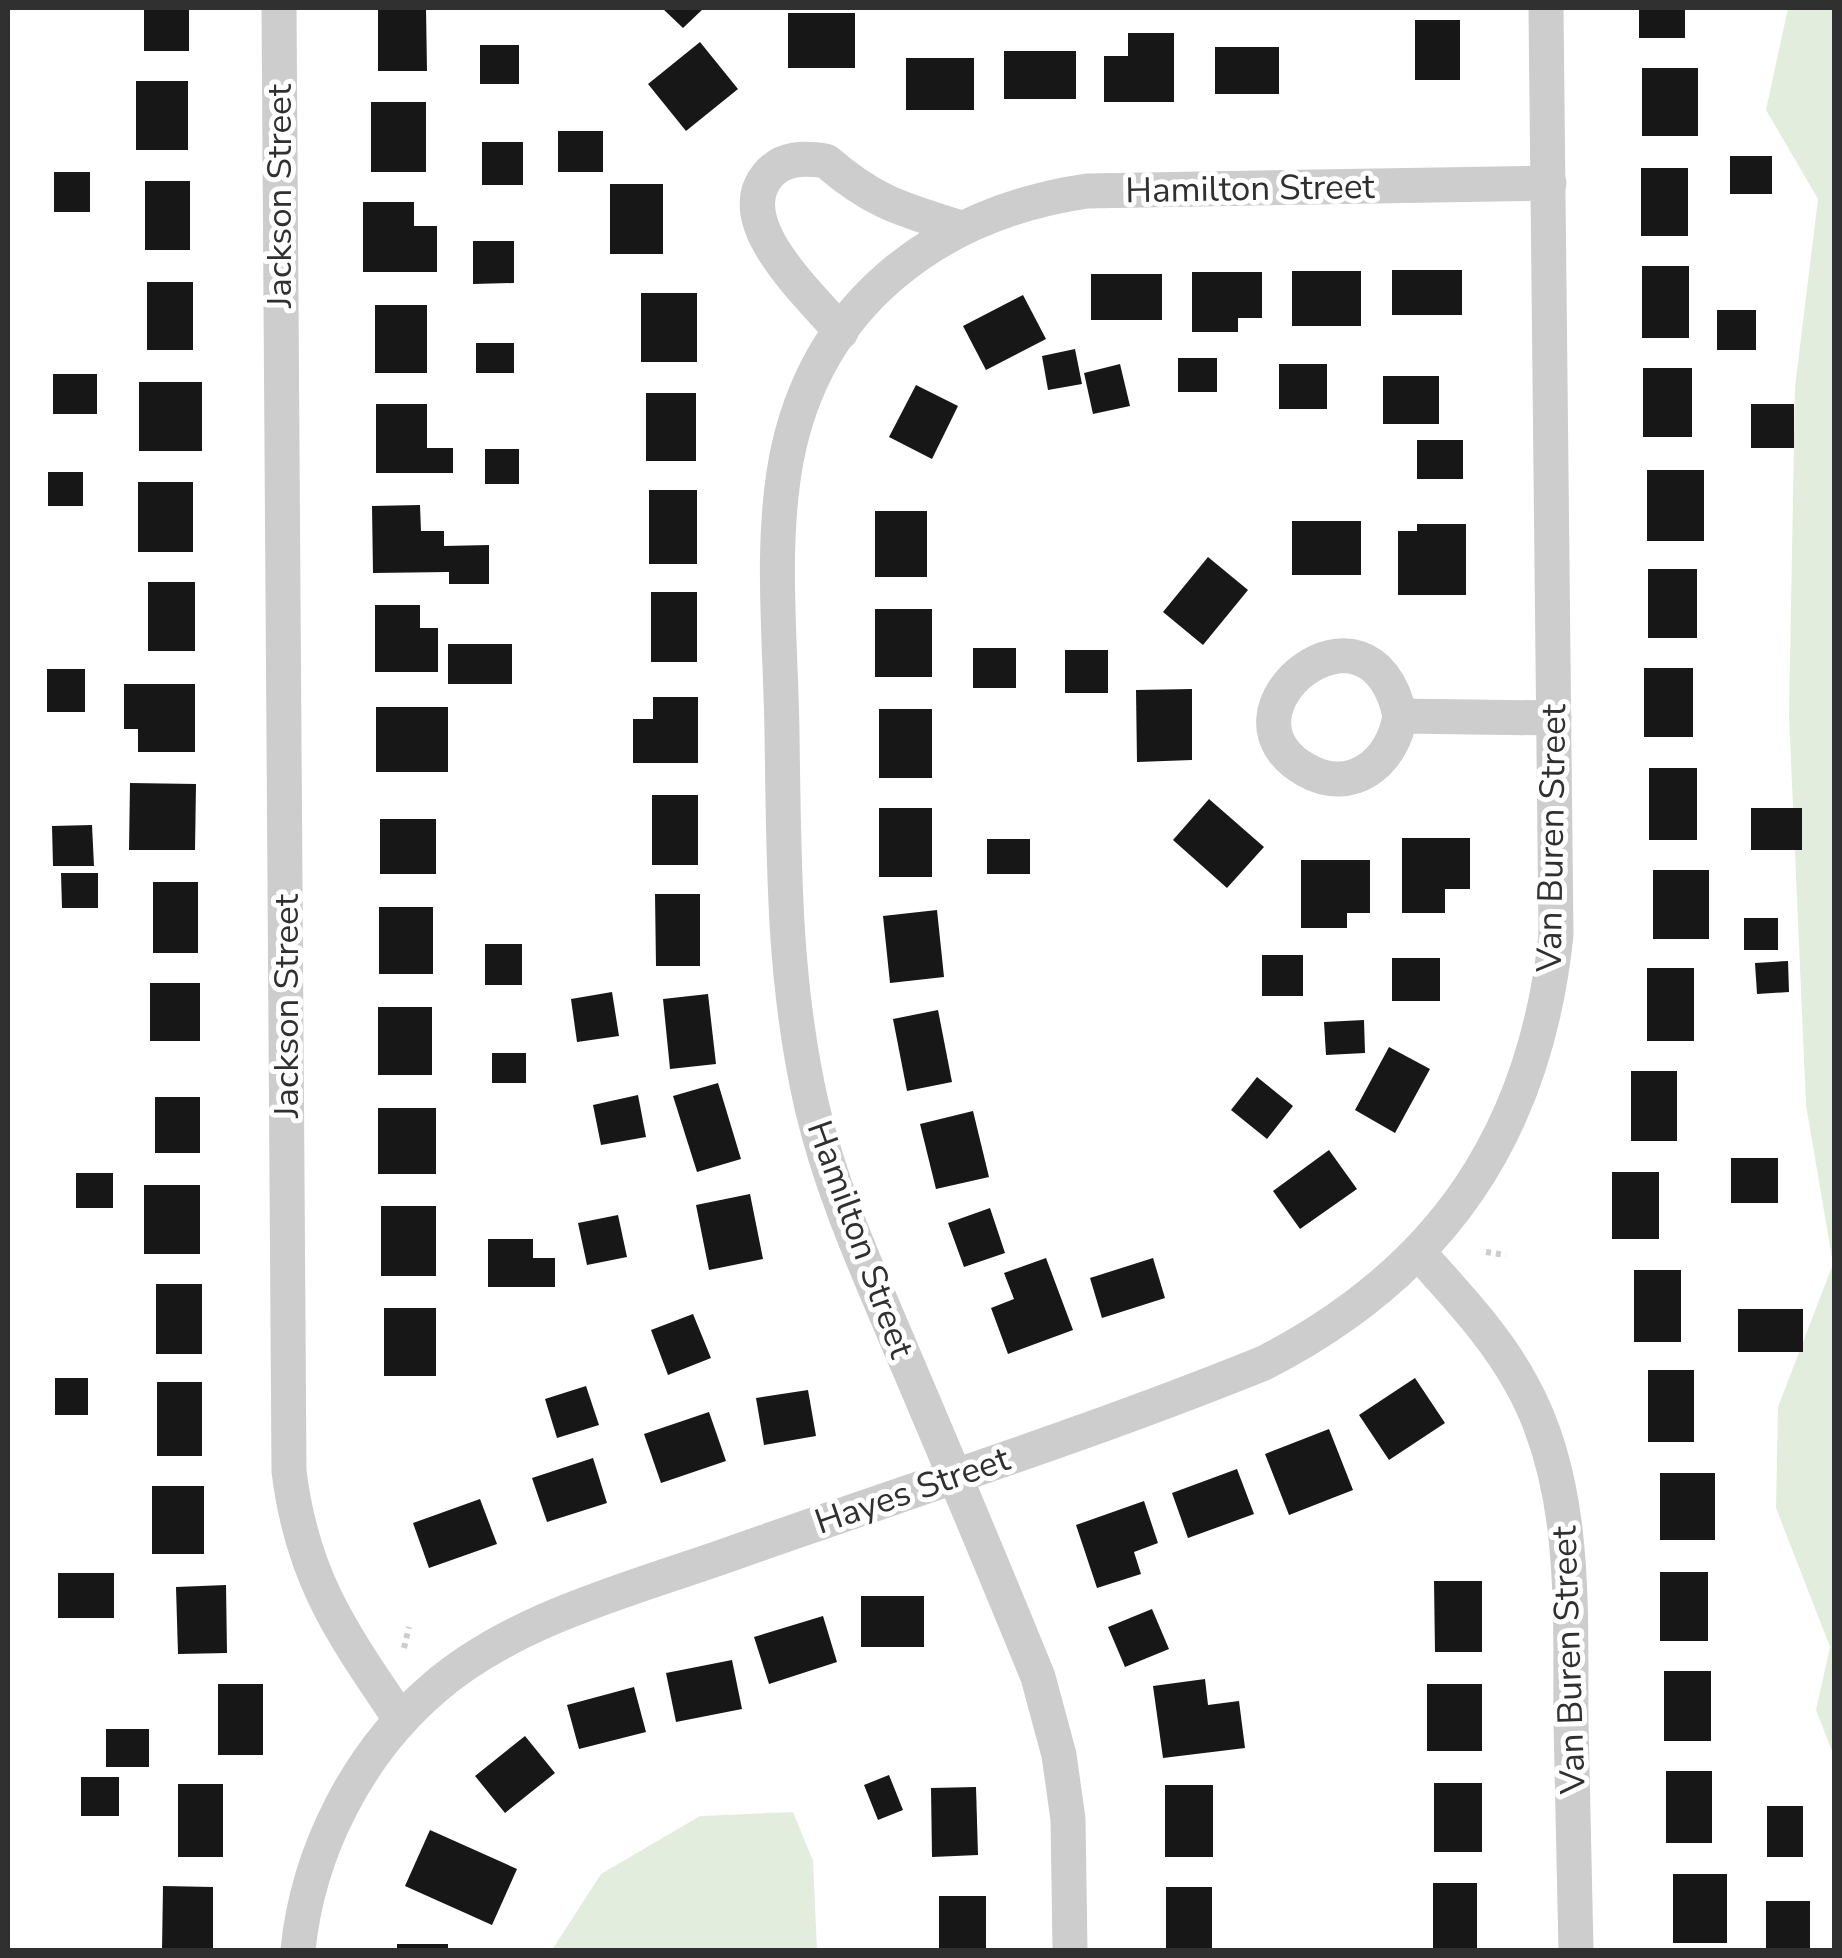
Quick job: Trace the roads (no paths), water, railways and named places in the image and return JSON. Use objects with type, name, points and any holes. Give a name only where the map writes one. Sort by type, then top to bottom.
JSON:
[{"type":"street","name":"Jackson Street","points":[[280,8],[290,1471],[296,1527],[316,1584],[343,1634],[401,1720]]},
{"type":"street","name":"Van Buren Street","points":[[1546,8],[1556,935],[1541,1028],[1523,1087],[1491,1156],[1462,1203],[1419,1253],[1489,1331],[1524,1387],[1559,1486],[1565,1525],[1576,1950]]},
{"type":"street","points":[[841,332],[758,230],[756,196],[772,169],[787,161],[826,161],[862,192],[885,204],[958,227]]},
{"type":"street","name":"Hamilton Street","points":[[1070,1950],[1068,1820],[1059,1756],[1038,1677],[842,1208],[812,1108],[785,936],[780,526],[786,462],[802,401],[841,332],[880,286],[958,227],[1038,198],[1087,190],[1549,183]]},
{"type":"street","points":[[1400,716],[1554,718]]},
{"type":"street","name":"Hayes Street","points":[[401,1720],[466,1663],[552,1620],[1264,1363],[1342,1318],[1419,1253]]},
{"type":"street","points":[[298,1950],[309,1886],[330,1827],[364,1767],[401,1720]]}]
